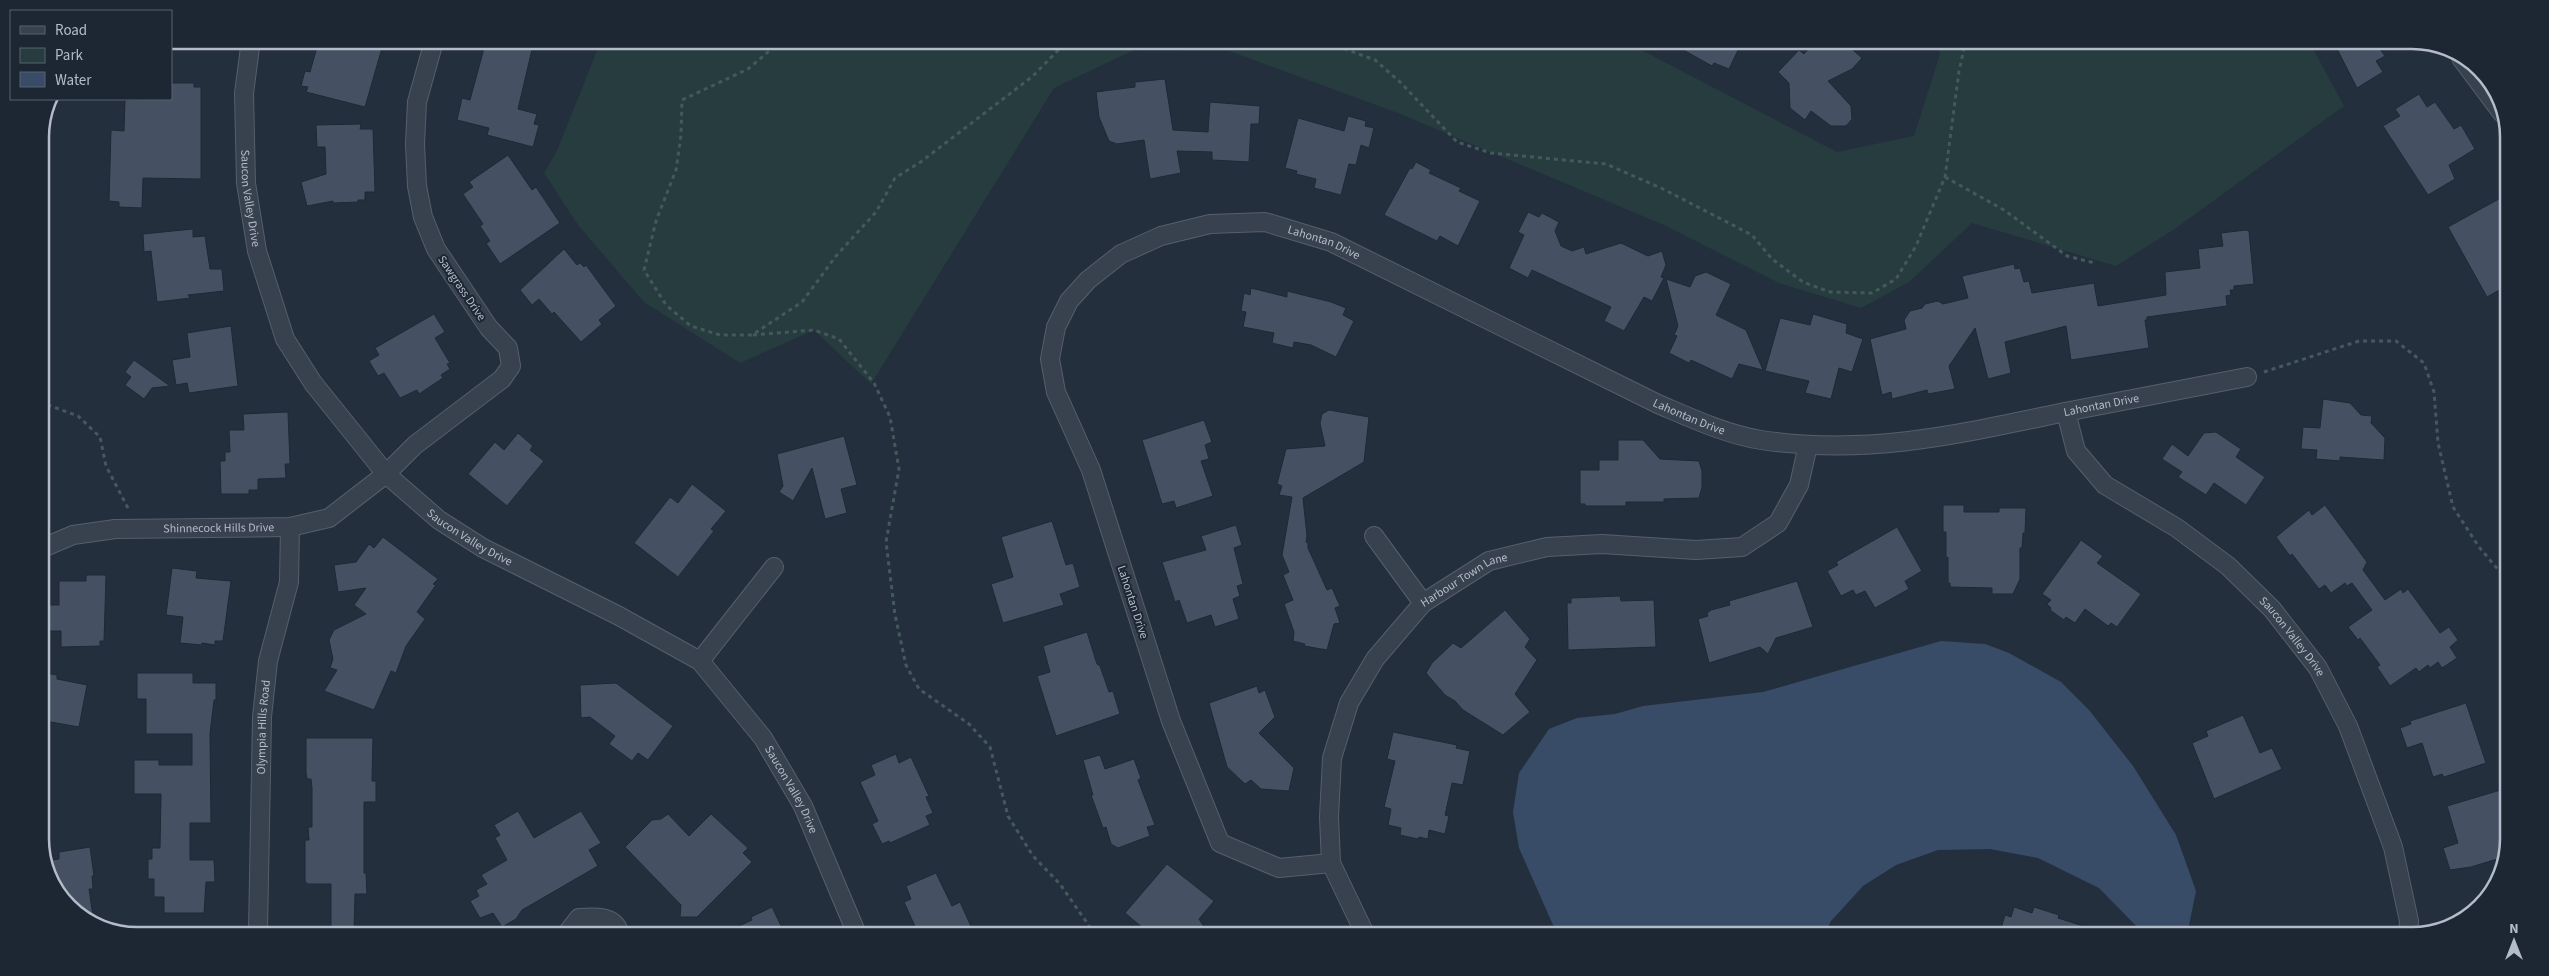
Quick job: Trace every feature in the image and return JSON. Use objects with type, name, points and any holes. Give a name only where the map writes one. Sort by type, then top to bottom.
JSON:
[{"type":"street","name":"Saucon Valley Drive","points":[[250,49],[244,93],[246,183],[257,251],[285,339],[313,382],[386,474],[439,520],[483,548],[619,616],[700,661],[763,738],[803,806],[854,927]]},
{"type":"street","name":"Sawgrass Drive","points":[[386,474],[416,445],[502,379],[512,366],[508,348],[489,328],[436,249],[423,218],[417,178],[418,102],[432,49]]},
{"type":"street","points":[[2470,70],[2492,99]]},
{"type":"street","name":"Lahontan Drive","points":[[1331,863],[1279,868],[1220,843],[1171,721],[1091,470],[1056,392],[1050,360],[1056,327],[1069,301],[1088,280],[1121,254],[1161,236],[1210,224],[1264,222],[1331,242],[1658,404],[1706,425],[1760,439],[1808,444],[1867,446],[1955,436],[2066,412],[2247,377]]},
{"type":"street","name":"Saucon Valley Drive","points":[[2066,412],[2076,451],[2105,485],[2177,528],[2228,566],[2272,609],[2318,668],[2348,726],[2393,847],[2409,921],[2409,927]]},
{"type":"street","name":"Harbour Town Lane","points":[[1362,927],[1331,863],[1329,817],[1332,758],[1349,703],[1376,659],[1423,603],[1489,561],[1547,547],[1602,544],[1696,550],[1742,546],[1778,523],[1799,485],[1808,444]]},
{"type":"street","name":"Shinnecock Hills Drive","points":[[49,545],[73,535],[130,529],[290,527],[329,518],[386,474]]},
{"type":"street","name":"Olympia Hills Road","points":[[258,927],[262,717],[268,661],[289,582],[290,527]]},
{"type":"street","points":[[1374,536],[1423,603]]},
{"type":"street","points":[[700,661],[774,567]]},
{"type":"street","points":[[572,927],[579,918],[594,916],[608,920],[618,927]]},
{"type":"path","points":[[772,49],[748,69],[682,100],[682,136],[676,170],[656,221],[644,270],[666,305],[691,326],[720,335],[752,335],[792,330],[814,330],[838,339],[874,382],[890,417],[899,469],[886,542],[895,615],[906,665],[919,689],[969,724],[990,748],[1008,816],[1033,856],[1060,884],[1090,927]]},
{"type":"path","points":[[752,335],[802,302],[836,256],[876,212],[895,178],[922,161],[1033,76],[1059,49]]},
{"type":"path","points":[[1345,49],[1375,60],[1400,82],[1457,142],[1491,153],[1606,164],[1661,188],[1752,235],[1772,259],[1803,282],[1830,292],[1872,293],[1896,279],[1916,246],[1945,177],[1959,71],[1964,49]]},
{"type":"path","points":[[1945,177],[2004,210],[2068,256],[2095,263]]},
{"type":"path","points":[[2247,377],[2359,341],[2396,341],[2424,362],[2434,392],[2438,443],[2453,506],[2479,547],[2500,572]]},
{"type":"path","points":[[49,405],[78,416],[100,437],[106,466],[130,512],[130,529]]},
{"type":"green space","points":[[598,49],[1640,49],[1837,152],[1914,136],[1940,54],[1938,49],[2313,49],[2344,106],[2176,228],[2116,266],[1972,223],[1909,282],[1861,308],[1779,283],[1664,225],[1398,113],[1229,51],[1134,50],[1054,88],[871,384],[814,330],[740,363],[644,302],[578,225],[544,173],[556,153]]},
{"type":"water","points":[[1941,641],[1985,644],[2009,653],[2061,682],[2089,710],[2133,766],[2176,835],[2196,891],[2189,927],[2137,927],[2099,888],[2038,858],[1990,849],[1938,850],[1896,865],[1863,886],[1831,921],[1828,927],[1554,927],[1519,848],[1513,812],[1519,773],[1549,729],[1577,718],[1615,714],[1643,706],[1763,692]]},
{"type":"building","points":[[316,49],[382,49],[365,107],[306,92],[308,87],[301,86],[305,71],[310,72]]},
{"type":"building","points":[[484,49],[532,49],[518,109],[537,114],[534,124],[539,125],[533,147],[487,135],[489,128],[457,120],[462,98],[470,100]]},
{"type":"building","points":[[1682,49],[1739,49],[1729,69],[1714,63],[1712,66]]},
{"type":"building","points":[[1808,49],[1852,49],[1862,58],[1852,69],[1828,81],[1851,106],[1852,119],[1846,126],[1831,126],[1811,111],[1805,120],[1790,108],[1789,83],[1778,72],[1799,50],[1804,54]]},
{"type":"building","points":[[2337,49],[2380,49],[2385,56],[2376,61],[2383,72],[2357,88]]},
{"type":"building","points":[[1165,79],[1173,130],[1208,132],[1210,102],[1260,106],[1259,124],[1251,124],[1249,162],[1212,160],[1212,152],[1177,151],[1181,173],[1150,179],[1144,140],[1117,144],[1109,141],[1099,117],[1096,92],[1135,87],[1135,82]]},
{"type":"building","points":[[172,83],[194,83],[194,87],[201,87],[201,179],[143,178],[142,208],[119,207],[119,202],[109,201],[111,130],[124,131],[125,100],[172,100]]},
{"type":"building","points":[[2419,94],[2427,107],[2435,102],[2454,129],[2461,125],[2475,149],[2449,165],[2455,179],[2428,195],[2383,126],[2400,116],[2395,109]]},
{"type":"building","points":[[1348,116],[1366,121],[1365,126],[1374,128],[1369,148],[1361,145],[1356,165],[1349,164],[1341,195],[1314,188],[1316,179],[1296,174],[1297,171],[1285,168],[1298,118],[1344,131]]},
{"type":"building","points":[[361,124],[360,129],[373,129],[375,192],[365,192],[365,200],[358,200],[358,202],[333,203],[333,201],[307,206],[301,182],[326,174],[325,147],[317,147],[316,125]]},
{"type":"building","points":[[508,155],[532,190],[536,187],[560,223],[500,264],[486,243],[490,241],[480,226],[483,224],[463,194],[473,187],[469,182]]},
{"type":"building","points":[[1416,162],[1431,170],[1429,173],[1461,188],[1459,191],[1480,201],[1458,246],[1440,236],[1437,241],[1384,215],[1410,168],[1412,169]]},
{"type":"building","points":[[2500,198],[2500,290],[2487,297],[2448,227]]},
{"type":"building","points":[[1528,212],[1539,217],[1542,213],[1559,222],[1555,231],[1561,246],[1572,251],[1584,247],[1586,254],[1621,243],[1648,256],[1662,251],[1666,265],[1661,277],[1664,278],[1652,301],[1644,297],[1624,331],[1604,321],[1611,307],[1532,270],[1528,278],[1509,268],[1524,235],[1518,232]]},
{"type":"building","points":[[193,229],[193,237],[205,236],[210,269],[222,269],[224,291],[188,295],[190,298],[157,302],[151,251],[144,252],[143,234]]},
{"type":"building","points":[[2249,231],[2254,284],[2234,286],[2234,290],[2230,290],[2231,295],[2226,296],[2227,306],[2147,317],[2147,320],[2145,320],[2149,348],[2071,360],[2066,326],[2005,342],[2011,373],[1988,379],[1975,328],[1949,366],[1955,389],[1928,394],[1927,390],[1892,399],[1891,392],[1882,395],[1870,339],[1906,329],[1904,320],[1910,311],[1922,308],[1925,304],[1938,301],[1943,304],[1968,298],[1962,276],[2014,264],[2015,269],[2020,268],[2024,282],[2029,281],[2032,293],[2094,283],[2098,306],[2166,295],[2165,272],[2200,268],[2198,249],[2223,246],[2221,233]]},
{"type":"building","points":[[564,249],[577,265],[580,263],[584,267],[586,265],[616,306],[599,320],[602,324],[581,342],[554,312],[552,314],[539,299],[532,305],[520,290]]},
{"type":"building","points":[[1706,272],[1731,284],[1716,315],[1746,330],[1763,370],[1739,364],[1732,379],[1691,360],[1689,363],[1669,353],[1677,336],[1674,335],[1678,326],[1666,279],[1690,287],[1695,276]]},
{"type":"building","points":[[1251,288],[1287,297],[1287,291],[1331,302],[1346,308],[1343,315],[1354,321],[1336,357],[1311,345],[1294,342],[1293,348],[1272,343],[1274,333],[1243,327],[1246,312],[1241,311],[1244,293],[1250,295]]},
{"type":"building","points":[[434,314],[445,332],[435,338],[450,363],[447,364],[450,369],[441,375],[443,378],[419,394],[417,390],[400,398],[384,373],[378,376],[369,361],[379,355],[375,348]]},
{"type":"building","points":[[1813,314],[1847,324],[1846,333],[1863,339],[1852,372],[1839,368],[1831,399],[1805,393],[1809,381],[1765,371],[1780,318],[1810,325]]},
{"type":"building","points":[[231,326],[238,386],[189,393],[187,383],[176,385],[172,360],[190,357],[187,333]]},
{"type":"building","points":[[134,360],[170,386],[152,388],[144,399],[125,385],[131,377],[125,372]]},
{"type":"building","points":[[2323,399],[2350,403],[2361,415],[2372,416],[2371,423],[2385,438],[2384,460],[2340,457],[2340,461],[2316,459],[2317,450],[2301,449],[2303,427],[2320,428]]},
{"type":"building","points":[[1329,410],[1369,417],[1364,462],[1303,498],[1308,548],[1327,590],[1332,588],[1340,606],[1335,608],[1340,623],[1334,624],[1327,650],[1304,646],[1305,644],[1293,641],[1294,632],[1284,604],[1293,600],[1283,575],[1289,572],[1282,555],[1292,497],[1279,495],[1282,486],[1277,484],[1286,449],[1325,446],[1320,423],[1322,414]]},
{"type":"building","points":[[288,412],[290,464],[285,464],[286,478],[258,479],[258,490],[249,490],[249,494],[221,494],[220,461],[225,461],[225,452],[230,452],[229,430],[244,430],[243,414]]},
{"type":"building","points":[[1204,420],[1212,442],[1205,445],[1209,459],[1201,461],[1213,496],[1176,508],[1174,501],[1162,504],[1142,440]]},
{"type":"building","points":[[2216,432],[2241,449],[2236,457],[2265,477],[2246,505],[2214,483],[2206,495],[2178,477],[2182,472],[2162,459],[2172,444],[2188,456],[2204,433]]},
{"type":"building","points":[[518,433],[533,446],[530,450],[544,461],[507,506],[468,474],[495,442],[504,450]]},
{"type":"building","points":[[844,436],[857,485],[841,489],[847,513],[825,519],[812,468],[793,501],[779,492],[783,486],[777,454]]},
{"type":"building","points":[[1618,440],[1643,440],[1660,459],[1699,461],[1702,471],[1702,487],[1699,498],[1664,499],[1664,502],[1626,502],[1626,506],[1585,506],[1585,504],[1580,504],[1580,470],[1599,470],[1599,460],[1618,460]]},
{"type":"building","points":[[692,484],[726,511],[711,529],[714,531],[678,577],[634,543],[670,497],[678,503]]},
{"type":"building","points":[[1943,505],[1964,505],[1964,512],[1999,512],[1999,508],[2026,508],[2025,533],[2023,533],[2022,548],[2020,548],[2020,579],[2013,594],[1992,594],[1992,588],[1950,587],[1950,583],[1948,583],[1948,557],[1946,558],[1946,532],[1943,532]]},
{"type":"building","points":[[2325,505],[2367,562],[2363,570],[2385,600],[2401,589],[2403,593],[2408,589],[2440,633],[2449,627],[2458,640],[2450,647],[2457,658],[2442,668],[2438,662],[2430,668],[2428,665],[2419,672],[2416,668],[2390,686],[2377,667],[2380,665],[2360,638],[2358,640],[2348,627],[2372,610],[2352,583],[2347,586],[2345,583],[2331,593],[2325,585],[2319,589],[2276,537],[2309,510],[2312,515]]},
{"type":"building","points":[[1052,521],[1066,565],[1073,563],[1080,587],[1060,594],[1064,605],[1003,623],[991,584],[1013,577],[1001,537]]},
{"type":"building","points":[[1236,525],[1242,545],[1234,548],[1243,584],[1237,586],[1240,596],[1233,599],[1239,619],[1215,627],[1211,615],[1187,623],[1179,600],[1175,602],[1162,562],[1206,550],[1201,536]]},
{"type":"building","points":[[1897,527],[1922,571],[1905,581],[1909,589],[1875,608],[1865,591],[1856,595],[1853,590],[1841,596],[1827,571],[1838,565],[1836,562]]},
{"type":"building","points":[[383,537],[438,579],[433,584],[436,585],[417,612],[425,619],[406,646],[396,673],[391,671],[374,710],[324,691],[337,670],[330,668],[333,659],[329,640],[334,630],[366,614],[354,605],[366,588],[338,592],[334,565],[356,562],[369,544],[374,548]]},
{"type":"building","points":[[2081,540],[2103,556],[2097,563],[2141,594],[2117,627],[2111,623],[2108,626],[2085,609],[2075,623],[2066,617],[2064,620],[2050,610],[2051,608],[2047,604],[2051,600],[2042,594]]},
{"type":"building","points":[[172,568],[197,571],[196,578],[231,581],[223,641],[215,641],[215,645],[180,643],[183,617],[166,615]]},
{"type":"building","points":[[86,575],[106,575],[104,641],[100,641],[100,646],[61,647],[61,631],[49,631],[49,605],[59,605],[59,581],[86,581]]},
{"type":"building","points":[[1797,581],[1813,627],[1776,638],[1768,654],[1760,647],[1709,663],[1698,619],[1708,616],[1707,613],[1711,610],[1730,605],[1729,601]]},
{"type":"building","points":[[1620,596],[1621,601],[1654,600],[1656,647],[1568,650],[1567,603],[1571,603],[1571,598]]},
{"type":"building","points":[[1505,610],[1530,639],[1525,647],[1537,660],[1515,694],[1530,712],[1503,735],[1463,710],[1455,701],[1445,695],[1426,673],[1432,663],[1453,643],[1461,648]]},
{"type":"building","points":[[1087,632],[1097,664],[1100,666],[1109,692],[1113,691],[1120,714],[1056,736],[1037,676],[1050,672],[1043,646]]},
{"type":"building","points":[[137,673],[193,673],[193,683],[216,683],[216,700],[214,700],[210,734],[211,823],[190,823],[190,860],[214,860],[215,882],[206,882],[204,913],[164,913],[164,897],[154,897],[154,879],[148,879],[148,859],[152,859],[152,848],[160,848],[161,794],[134,794],[134,760],[159,760],[159,765],[192,765],[192,734],[146,734],[146,699],[137,699]]},
{"type":"building","points":[[49,674],[57,675],[57,679],[87,685],[79,727],[49,722]]},
{"type":"building","points":[[616,683],[673,726],[648,760],[638,753],[632,761],[609,744],[615,736],[590,717],[581,718],[580,685]]},
{"type":"building","points":[[1257,686],[1259,693],[1265,690],[1275,717],[1259,733],[1294,768],[1289,791],[1261,789],[1251,780],[1245,784],[1227,767],[1209,703]]},
{"type":"building","points":[[2466,703],[2486,763],[2444,777],[2442,774],[2433,777],[2422,743],[2407,748],[2400,728],[2411,724],[2410,721]]},
{"type":"building","points":[[2243,715],[2260,753],[2272,748],[2282,769],[2214,799],[2192,743],[2208,736],[2206,731]]},
{"type":"building","points":[[1393,732],[1457,745],[1456,748],[1470,751],[1463,785],[1452,783],[1445,815],[1449,816],[1445,834],[1429,830],[1428,839],[1419,837],[1418,839],[1400,835],[1401,828],[1388,825],[1391,809],[1384,807],[1395,761],[1387,759]]},
{"type":"building","points":[[306,738],[373,738],[372,781],[376,781],[376,802],[364,802],[364,873],[366,873],[367,894],[355,894],[354,927],[331,927],[331,884],[307,884],[305,881],[305,840],[309,840],[308,827],[312,827],[311,779],[307,779]]},
{"type":"building","points":[[896,754],[899,763],[911,757],[929,796],[926,797],[933,813],[926,816],[930,825],[890,843],[889,841],[882,844],[872,824],[878,821],[860,782],[875,775],[871,765]]},
{"type":"building","points":[[1100,755],[1105,769],[1134,759],[1141,778],[1138,780],[1155,825],[1147,827],[1150,836],[1118,848],[1111,844],[1106,827],[1103,828],[1091,795],[1093,795],[1083,760]]},
{"type":"building","points":[[2500,790],[2500,839],[2498,859],[2471,867],[2450,870],[2443,848],[2458,843],[2447,806]]},
{"type":"building","points":[[518,811],[534,838],[581,811],[601,843],[589,850],[598,866],[522,910],[516,919],[502,927],[493,913],[480,918],[470,901],[479,896],[476,890],[487,884],[481,875],[507,860],[495,838],[500,835],[494,825]]},
{"type":"building","points":[[668,814],[689,836],[711,814],[748,848],[743,853],[752,862],[697,917],[680,917],[681,905],[625,847],[652,820],[661,819]]},
{"type":"building","points":[[90,847],[94,876],[92,876],[93,889],[89,889],[93,915],[74,902],[55,873],[51,860],[59,859],[59,852]]},
{"type":"building","points":[[1167,864],[1214,901],[1199,919],[1204,927],[1142,927],[1125,913]]},
{"type":"building","points":[[936,873],[952,906],[960,902],[971,927],[915,927],[904,902],[911,899],[906,886]]},
{"type":"building","points":[[772,907],[782,927],[737,927],[752,920],[751,917]]},
{"type":"building","points":[[2014,907],[2032,913],[2034,907],[2059,915],[2058,918],[2086,927],[2001,927],[2005,915],[2011,917]]}]
